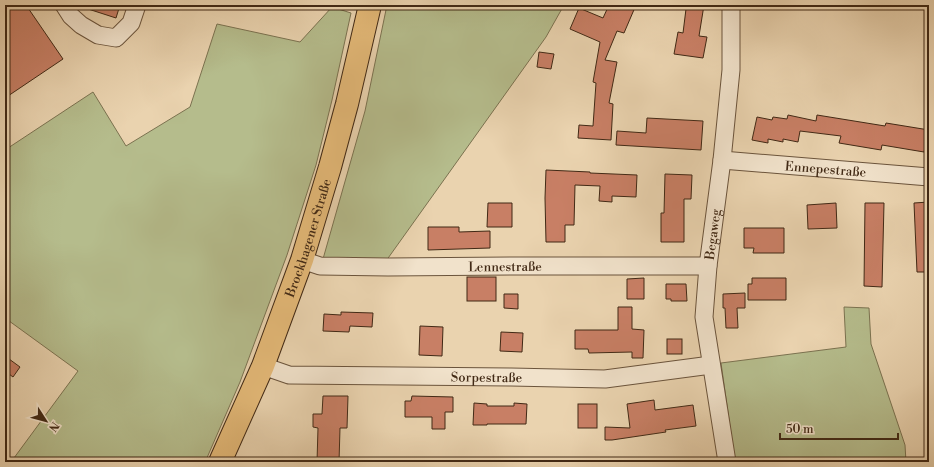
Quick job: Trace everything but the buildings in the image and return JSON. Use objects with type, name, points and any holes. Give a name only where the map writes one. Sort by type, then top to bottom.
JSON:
[{"type":"main road","name":"Brockhagener Straße","points":[[220,462],[263,366],[302,260],[347,104],[370,5]]},
{"type":"street","points":[[64,5],[71,16],[82,25],[98,35],[116,38],[131,23],[137,5]]},
{"type":"street","name":"Begaweg","points":[[727,462],[704,317],[708,266],[722,160],[731,70],[731,5]]},
{"type":"street","name":"Ennepestraße","points":[[722,160],[929,177]]},
{"type":"street","name":"Lennestraße","points":[[302,260],[320,266],[708,266]]},
{"type":"street","name":"Sorpestraße","points":[[263,366],[289,375],[511,376],[605,379],[711,365]]},
{"type":"green space","points":[[387,5],[564,5],[546,37],[386,261],[323,259],[365,111]]},
{"type":"green space","points":[[332,7],[351,13],[316,165],[287,255],[240,382],[206,460],[204,462],[11,462],[78,371],[5,318],[5,150],[93,92],[126,146],[190,107],[217,24],[300,42]]},
{"type":"green space","points":[[844,307],[869,308],[871,344],[905,445],[906,462],[735,462],[721,363],[846,347]]}]
